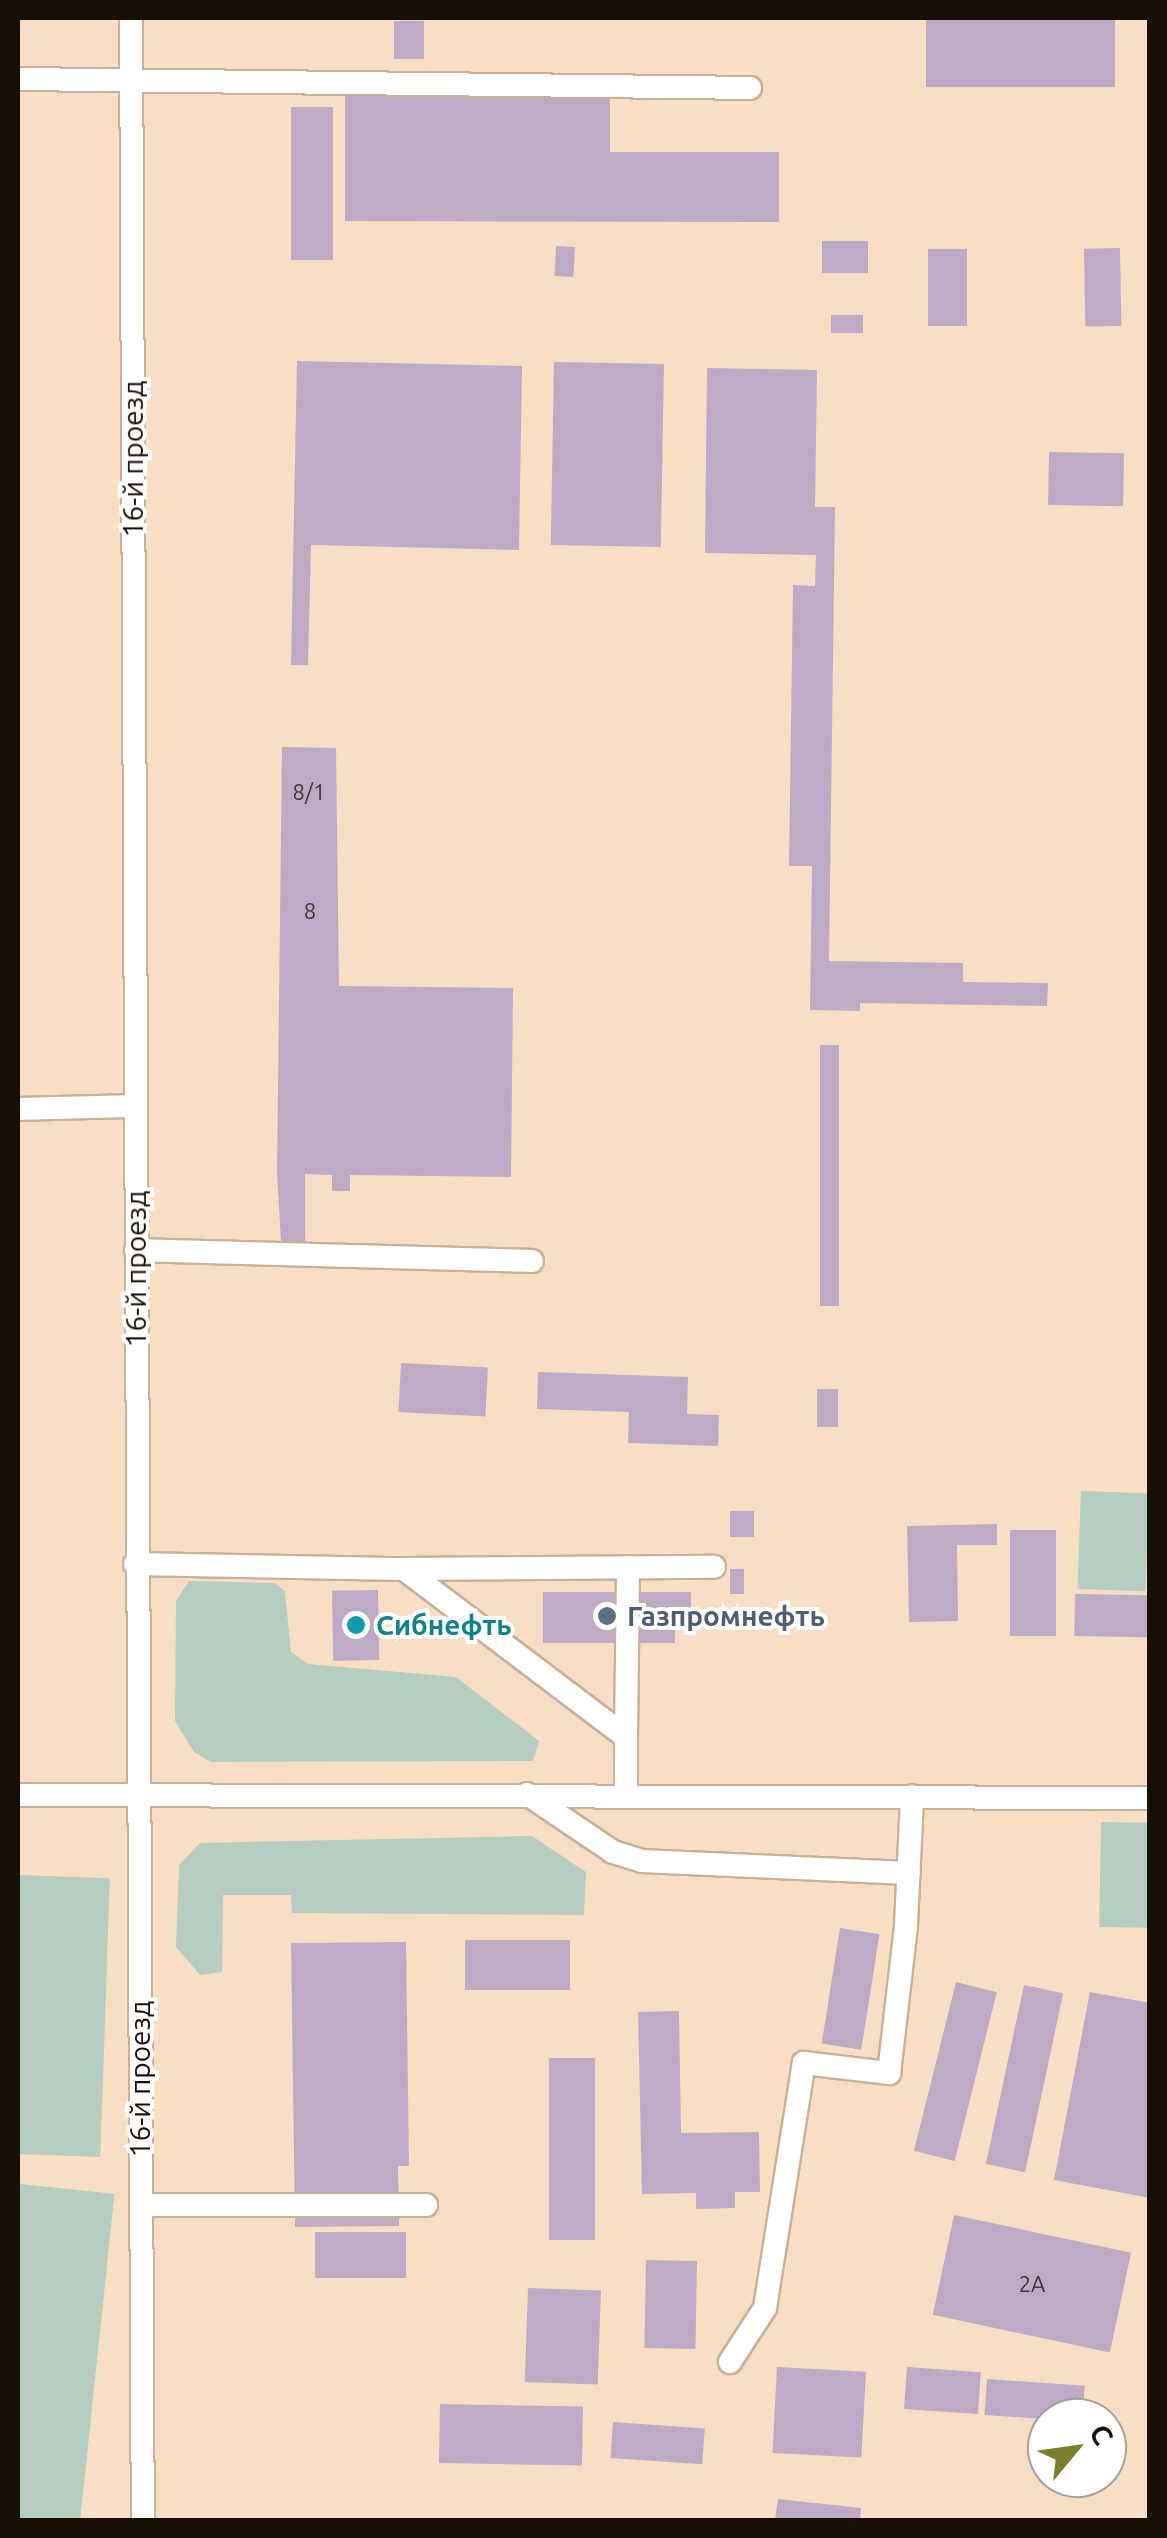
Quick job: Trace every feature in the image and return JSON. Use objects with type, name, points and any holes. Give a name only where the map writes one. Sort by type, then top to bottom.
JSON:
[{"type":"street","name":"16-й проезд","points":[[131,18],[134,1564],[143,2520]]},
{"type":"street","points":[[18,79],[132,84],[750,88]]},
{"type":"street","points":[[18,1109],[136,1106]]},
{"type":"street","points":[[136,1250],[532,1261]]},
{"type":"street","points":[[134,1564],[404,1569],[714,1567]]},
{"type":"street","points":[[626,1796],[628,1567]]},
{"type":"street","points":[[404,1569],[626,1737]]},
{"type":"street","points":[[527,1794],[613,1852],[642,1861],[908,1873]]},
{"type":"street","points":[[18,1796],[1150,1798]]},
{"type":"street","points":[[730,2362],[765,2308],[804,2063],[889,2073],[912,1796]]},
{"type":"street","points":[[141,2205],[426,2205]]},
{"type":"green space","points":[[1081,1491],[1149,1493],[1146,1591],[1078,1589]]},
{"type":"green space","points":[[189,1581],[275,1583],[285,1591],[291,1652],[308,1664],[456,1677],[539,1741],[533,1761],[211,1762],[194,1752],[175,1721],[176,1601]]},
{"type":"green space","points":[[1101,1822],[1149,1823],[1147,1928],[1099,1927]]},
{"type":"green space","points":[[532,1836],[586,1872],[584,1915],[292,1913],[291,1895],[223,1895],[222,1972],[200,1975],[176,1947],[179,1865],[200,1843]]},
{"type":"green space","points":[[18,1875],[110,1878],[100,2157],[18,2154]]},
{"type":"green space","points":[[20,2184],[114,2194],[80,2520],[18,2520]]},
{"type":"building","points":[[926,18],[1115,18],[1115,87],[926,87]]},
{"type":"building","points":[[394,21],[424,21],[424,59],[394,59]]},
{"type":"building","points":[[345,96],[610,96],[610,152],[779,152],[779,222],[345,221]]},
{"type":"building","points":[[291,107],[333,107],[333,260],[291,260]]},
{"type":"building","points":[[822,241],[868,241],[868,273],[822,273]]},
{"type":"building","points":[[556,246],[575,247],[573,277],[554,276]]},
{"type":"building","points":[[1120,248],[1121,326],[1085,327],[1084,249]]},
{"type":"building","points":[[928,249],[967,249],[967,326],[928,326]]},
{"type":"building","points":[[831,315],[863,315],[863,333],[831,333]]},
{"type":"building","points":[[297,361],[522,366],[519,550],[311,545],[308,665],[291,665]]},
{"type":"building","points":[[554,362],[664,364],[661,547],[551,545]]},
{"type":"building","points":[[707,368],[817,370],[815,507],[835,507],[829,961],[963,963],[963,982],[1048,983],[1047,1006],[860,1003],[860,1011],[810,1010],[812,866],[789,866],[793,585],[815,586],[816,555],[705,553]]},
{"type":"building","points":[[1049,452],[1124,453],[1123,506],[1048,505]]},
{"type":"building","points":[[282,747],[336,748],[339,986],[513,988],[511,1177],[350,1175],[350,1191],[332,1191],[332,1175],[305,1174],[305,1242],[281,1241],[277,1174]]},
{"type":"building","points":[[820,1045],[839,1045],[839,1306],[820,1306]]},
{"type":"building","points":[[401,1363],[488,1368],[485,1416],[398,1412]]},
{"type":"building","points":[[538,1372],[688,1377],[687,1414],[719,1415],[718,1446],[628,1443],[629,1412],[537,1409]]},
{"type":"building","points":[[817,1389],[838,1389],[838,1427],[817,1427]]},
{"type":"building","points":[[730,1511],[754,1511],[754,1537],[730,1537]]},
{"type":"building","points":[[997,1524],[997,1545],[957,1545],[958,1621],[909,1622],[907,1526]]},
{"type":"building","points":[[1010,1530],[1056,1530],[1056,1636],[1010,1636]]},
{"type":"building","points":[[730,1569],[744,1569],[744,1594],[730,1594]]},
{"type":"building","name":"Сибнефть","points":[[378,1590],[379,1660],[333,1661],[332,1591]]},
{"type":"building","points":[[543,1592],[691,1592],[691,1615],[675,1615],[675,1643],[543,1643]]},
{"type":"building","points":[[1075,1594],[1150,1595],[1149,1637],[1074,1636]]},
{"type":"building","points":[[840,1928],[880,1934],[861,2050],[822,2044]]},
{"type":"building","points":[[465,1940],[570,1940],[570,1990],[465,1990]]},
{"type":"building","points":[[406,1942],[409,2166],[398,2166],[399,2226],[295,2227],[291,1943]]},
{"type":"building","points":[[956,1982],[997,1992],[955,2161],[914,2151]]},
{"type":"building","points":[[1024,1985],[1063,1993],[1025,2172],[986,2164]]},
{"type":"building","points":[[1090,1992],[1150,2003],[1150,2198],[1054,2180]]},
{"type":"building","points":[[679,2011],[681,2133],[759,2132],[760,2192],[735,2192],[735,2208],[696,2209],[696,2193],[642,2194],[638,2012]]},
{"type":"building","points":[[549,2058],[595,2058],[595,2240],[549,2240]]},
{"type":"building","points":[[954,2215],[1131,2253],[1110,2352],[933,2315]]},
{"type":"building","points":[[315,2232],[406,2232],[406,2278],[315,2278]]},
{"type":"building","points":[[646,2260],[697,2261],[695,2349],[644,2348]]},
{"type":"building","points":[[528,2288],[601,2291],[598,2384],[525,2382]]},
{"type":"building","points":[[777,2367],[866,2372],[861,2458],[772,2453]]},
{"type":"building","points":[[907,2367],[981,2372],[978,2414],[904,2409]]},
{"type":"building","points":[[987,2379],[1085,2386],[1084,2398],[1027,2398],[1027,2418],[984,2415]]},
{"type":"building","points":[[440,2404],[583,2406],[582,2465],[439,2463]]},
{"type":"building","points":[[613,2422],[705,2428],[702,2464],[610,2458]]},
{"type":"building","points":[[778,2499],[861,2508],[860,2520],[775,2520]]},
{"type":"place","name":"Газпромнефть","points":[[607,1616]]},
{"type":"place","name":"Сибнефть","points":[[356,1625]]}]
